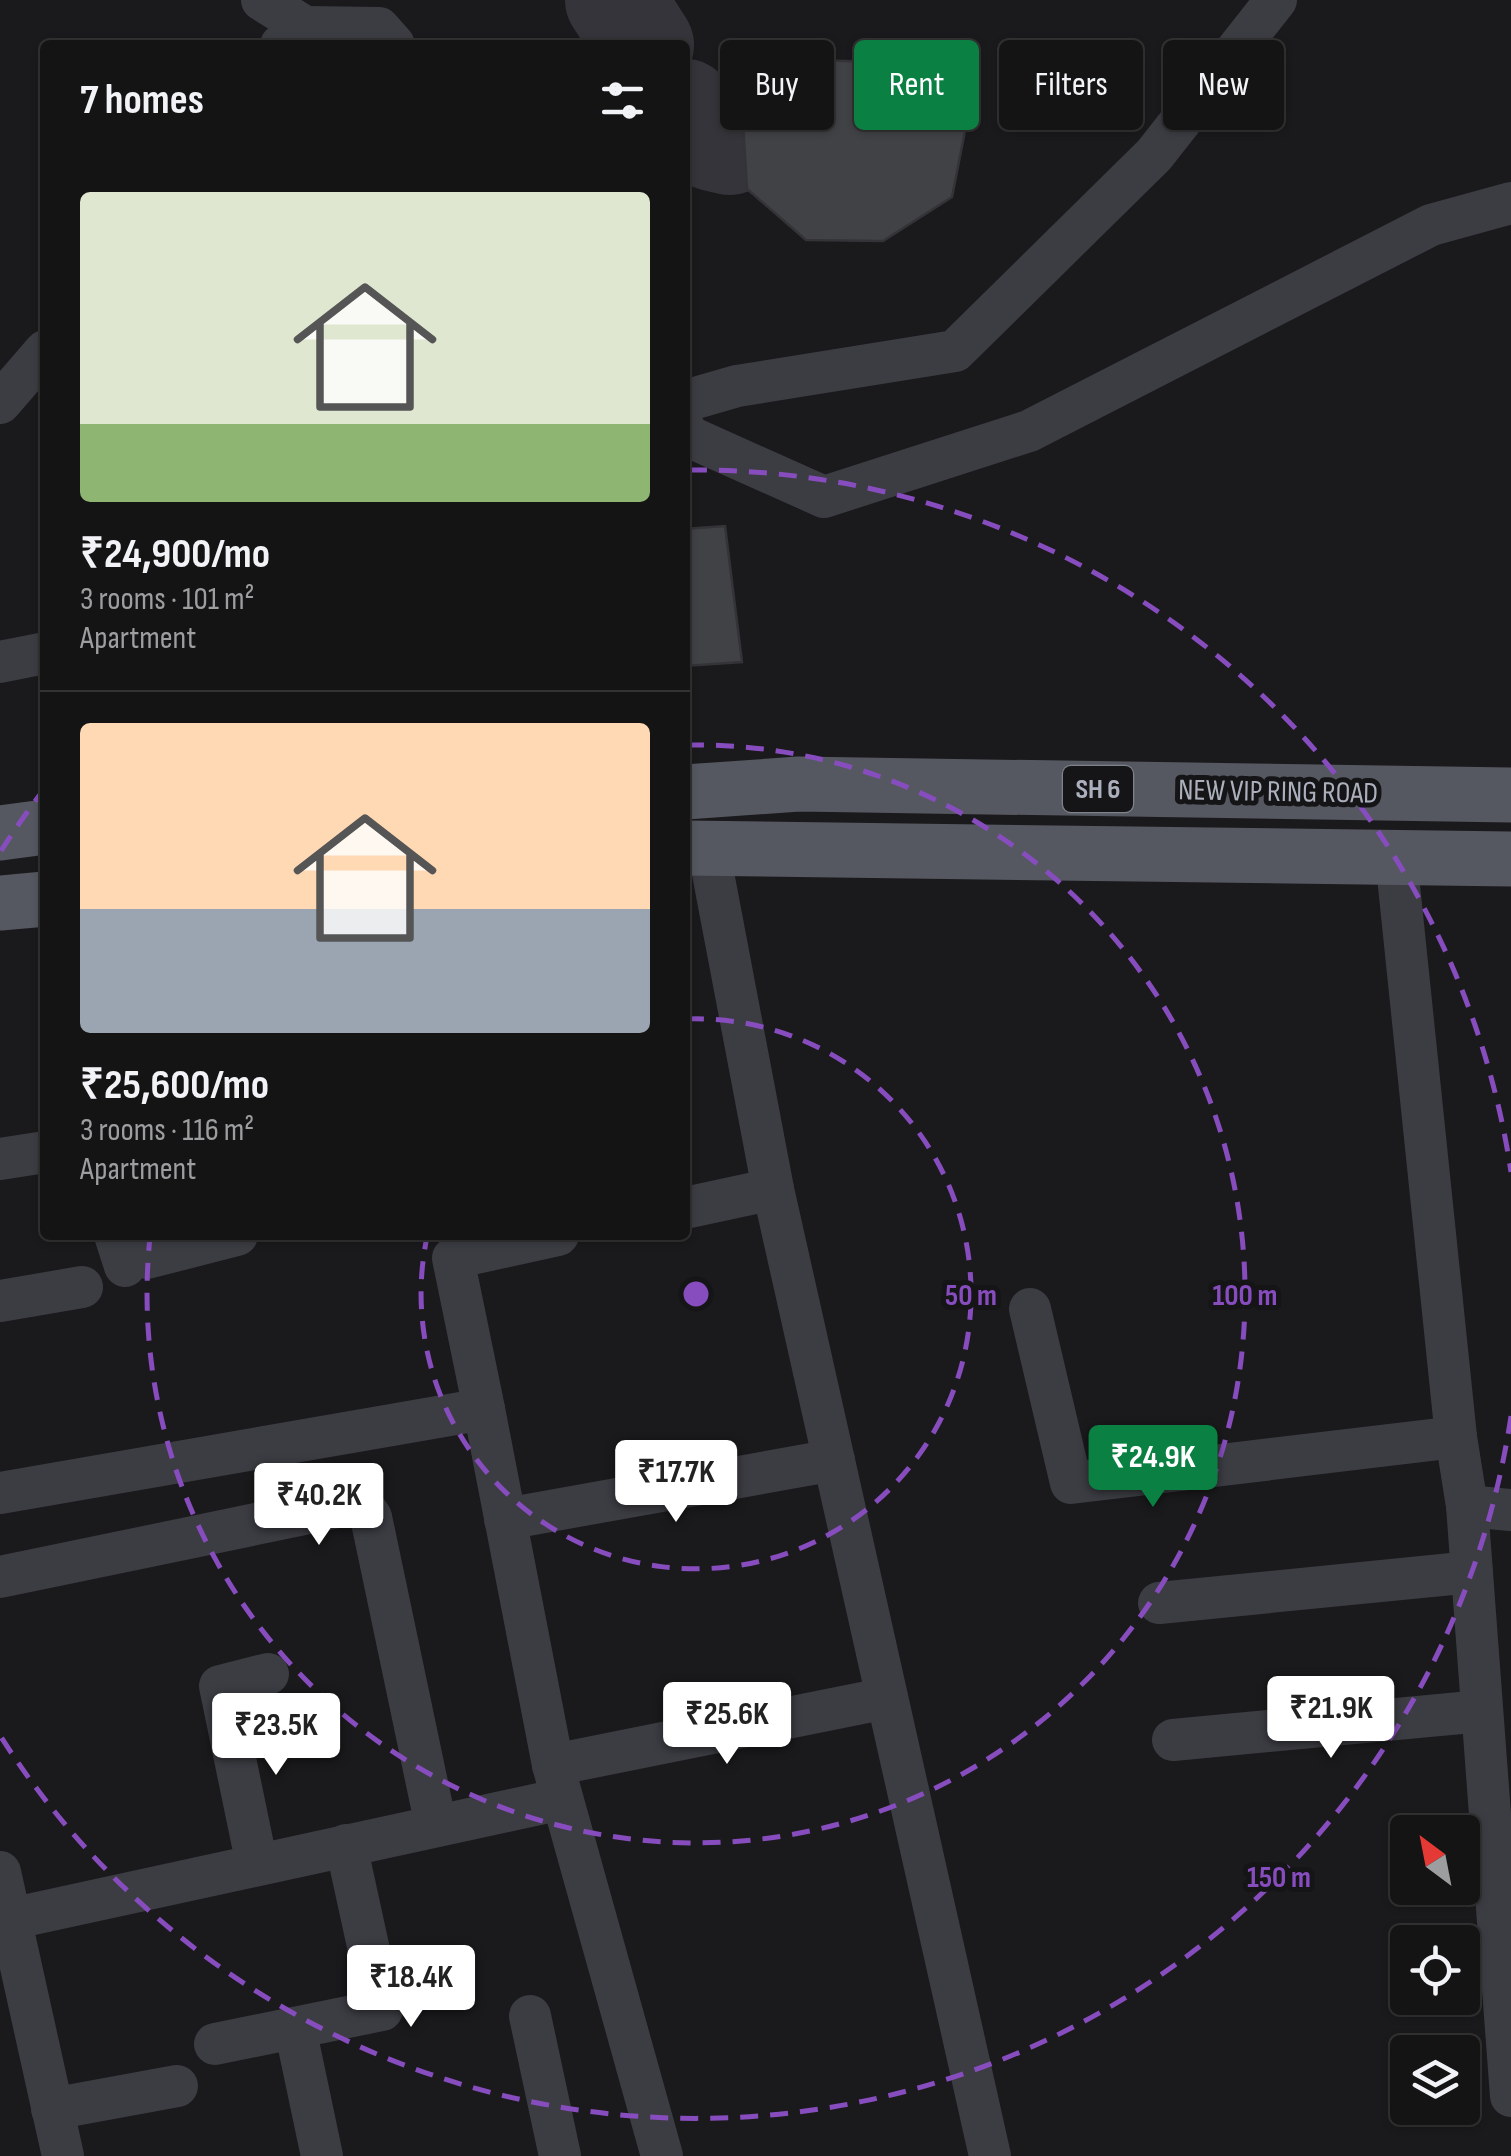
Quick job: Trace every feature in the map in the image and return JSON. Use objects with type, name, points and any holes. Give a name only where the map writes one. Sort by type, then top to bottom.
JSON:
[{"type":"main road","name":"NEW VIP RING ROAD","points":[[690,792],[798,784],[1511,795]]},
{"type":"main road","points":[[1337,792],[1340,856]]},
{"type":"main road","name":"SH 6","points":[[697,848],[1511,859]]},
{"type":"main road","points":[[0,903],[40,899]]},
{"type":"street","points":[[262,0],[293,36],[378,28],[389,40]]},
{"type":"street","points":[[690,400],[736,386],[955,350],[1154,155],[1276,0]]},
{"type":"street","points":[[690,437],[824,497],[1029,431],[1431,224],[1511,202]]},
{"type":"street","points":[[0,404],[40,357]]},
{"type":"street","points":[[0,662],[40,654]]},
{"type":"street","points":[[697,848],[990,2156]]},
{"type":"street","points":[[1396,858],[1456,1437],[1468,1506],[1511,2096]]},
{"type":"street","points":[[0,1159],[40,1153]]},
{"type":"street","points":[[690,1207],[773,1189]]},
{"type":"street","points":[[129,1253],[208,1240]]},
{"type":"street","points":[[507,1240],[446,1246],[484,1409],[557,1782],[662,2156]]},
{"type":"street","points":[[0,1301],[82,1287]]},
{"type":"street","points":[[1030,1309],[1071,1483],[1456,1437]]},
{"type":"street","points":[[0,1493],[484,1409]]},
{"type":"street","points":[[506,1519],[834,1460]]},
{"type":"street","points":[[0,1577],[362,1505],[371,1517],[436,1826]]},
{"type":"street","points":[[1468,1506],[1511,1510]]},
{"type":"street","points":[[1159,1602],[1472,1572]]},
{"type":"street","points":[[257,1865],[220,1686],[268,1674]]},
{"type":"street","points":[[10,1919],[436,1826],[557,1782],[887,1698]]},
{"type":"street","points":[[1173,1740],[1482,1711]]},
{"type":"street","points":[[214,2044],[382,2010],[346,1846]]},
{"type":"street","points":[[0,1872],[10,1919],[18,2039],[52,2109],[62,2156]]},
{"type":"street","points":[[530,2016],[560,2156]]},
{"type":"street","points":[[295,2028],[322,2156]]},
{"type":"street","points":[[52,2109],[177,2086]]},
{"type":"building","points":[[834,61],[854,61],[854,130],[965,131],[952,197],[883,241],[806,240],[747,189],[743,130],[834,130]]},
{"type":"building","points":[[725,526],[742,662],[690,666],[690,529]]},
{"type":"taxiway","points":[[615,0],[641,40]]},
{"type":"taxiway","points":[[690,115],[713,141],[730,145]]}]
